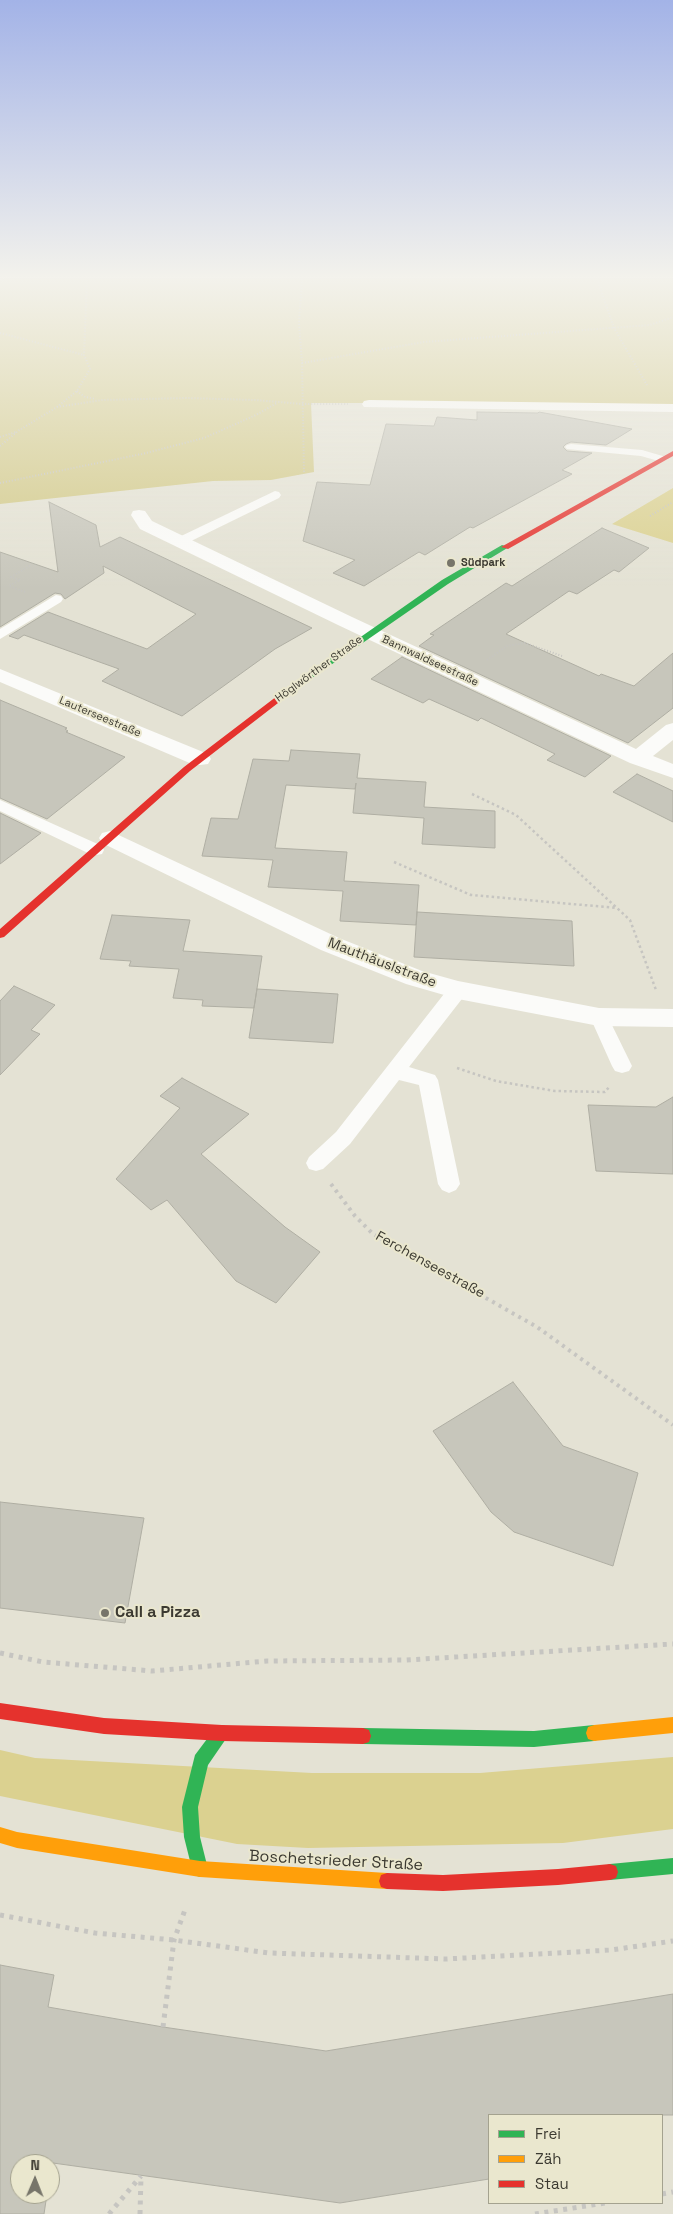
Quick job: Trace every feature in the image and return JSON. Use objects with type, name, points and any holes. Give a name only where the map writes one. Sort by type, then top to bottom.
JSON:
[{"type":"street","points":[[369,404],[673,408]]},
{"type":"street","name":"Höglwörther Straße","points":[[3,929],[200,759],[266,707],[370,633],[444,582],[673,453]]},
{"type":"street","name":"Bannwaldseestraße","points":[[139,515],[146,525],[370,633],[638,758],[673,771]]},
{"type":"street","name":"Lauterseestraße","points":[[0,675],[200,759]]},
{"type":"street","points":[[638,758],[673,729]]},
{"type":"street","name":"Mauthäuslstraße","points":[[103,844],[330,944],[415,978],[458,990],[599,1017],[669,1018]]},
{"type":"street","points":[[0,1711],[104,1726],[222,1733],[534,1739],[673,1725]]},
{"type":"street","points":[[200,1869],[192,1837],[190,1807],[201,1762],[222,1733]]},
{"type":"street","name":"Boschetsrieder Straße","points":[[0,1835],[17,1840],[200,1869],[336,1879],[443,1883],[558,1877],[673,1866]]},
{"type":"lane","points":[[570,447],[642,453],[662,459]]},
{"type":"lane","points":[[181,541],[275,495]]},
{"type":"lane","points":[[0,635],[54,600]]},
{"type":"lane","points":[[0,805],[103,844]]},
{"type":"lane","points":[[316,1164],[343,1138],[458,990]]},
{"type":"lane","points":[[599,1017],[622,1066]]},
{"type":"lane","points":[[395,1071],[428,1080],[449,1184]]},
{"type":"path","points":[[0,446],[18,431],[57,407],[77,391],[82,382]]},
{"type":"path","points":[[302,382],[304,472]]},
{"type":"path","points":[[646,382],[654,407]]},
{"type":"path","points":[[77,391],[85,397],[102,400]]},
{"type":"path","points":[[57,407],[102,400],[186,398],[255,400],[302,404],[369,404]]},
{"type":"path","points":[[0,483],[142,454],[204,438],[256,416],[278,403]]},
{"type":"path","points":[[0,437],[18,431]]},
{"type":"path","points":[[650,516],[673,502]]},
{"type":"path","points":[[31,565],[11,577],[20,580],[9,586],[54,600]]},
{"type":"path","points":[[465,677],[507,646],[525,643],[562,656]]},
{"type":"path","points":[[472,794],[516,815],[630,920],[669,1018]]},
{"type":"path","points":[[394,862],[471,895],[618,908]]},
{"type":"path","points":[[457,1068],[496,1081],[555,1091],[605,1092],[622,1066]]},
{"type":"path","name":"Ferchenseestraße","points":[[316,1164],[355,1216],[373,1234],[537,1327],[673,1425]]},
{"type":"path","points":[[0,1653],[43,1662],[152,1671],[267,1661],[406,1660],[673,1644]]},
{"type":"path","points":[[163,2027],[174,1940],[200,1869]]},
{"type":"path","points":[[0,1915],[95,1932],[174,1940],[269,1953],[446,1959],[610,1950],[673,1941]]},
{"type":"path","points":[[109,2214],[141,2176],[140,2214]]},
{"type":"path","points":[[535,2214],[599,2204]]},
{"type":"shaded area","points":[[0,382],[673,382],[673,406],[311,403],[314,472],[271,480],[213,481],[0,504]]},
{"type":"shaded area","points":[[673,488],[673,543],[612,524]]},
{"type":"shaded area","points":[[0,1750],[35,1758],[312,1773],[480,1773],[673,1757],[673,1829],[563,1843],[308,1848],[237,1844],[0,1796]]},
{"type":"building","points":[[477,412],[539,412],[632,429],[606,445],[571,442],[566,444],[563,447],[567,451],[592,453],[562,470],[572,474],[473,528],[470,527],[425,555],[419,552],[364,586],[333,573],[355,560],[303,541],[317,482],[370,485],[386,424],[434,426],[437,417],[477,420]]},
{"type":"building","points":[[49,502],[96,525],[100,547],[120,537],[312,628],[275,649],[182,716],[102,681],[119,669],[24,635],[18,639],[9,636],[48,612],[147,649],[196,614],[103,566],[104,573],[65,599],[61,594],[55,593],[0,627],[0,552],[58,572]]},
{"type":"building","points":[[602,528],[649,548],[619,572],[614,570],[577,594],[569,591],[506,634],[599,676],[601,674],[634,686],[673,653],[673,708],[628,743],[419,646],[434,635],[430,634],[506,583],[512,586]]},
{"type":"building","points":[[402,657],[611,756],[585,777],[547,760],[555,754],[481,718],[478,721],[429,699],[423,703],[371,679]]},
{"type":"building","points":[[0,700],[67,728],[65,729],[68,731],[66,732],[125,757],[47,819],[0,798]]},
{"type":"building","points":[[291,750],[360,754],[357,778],[426,782],[424,807],[495,811],[495,848],[422,844],[424,818],[353,813],[356,783],[355,789],[286,785],[275,848],[347,852],[344,881],[419,885],[416,925],[340,921],[343,891],[268,887],[273,860],[202,856],[211,818],[238,819],[253,759],[289,761]]},
{"type":"building","points":[[637,774],[673,791],[673,822],[613,792]]},
{"type":"building","points":[[0,813],[41,833],[0,864]]},
{"type":"building","points":[[417,912],[572,921],[574,966],[414,957]]},
{"type":"building","points":[[112,915],[190,920],[183,951],[262,956],[254,1008],[202,1006],[203,1000],[173,998],[179,969],[129,966],[131,961],[100,959]]},
{"type":"building","points":[[14,986],[55,1005],[31,1030],[40,1034],[0,1075],[0,1001]]},
{"type":"building","points":[[257,989],[338,994],[333,1043],[249,1038]]},
{"type":"building","points":[[182,1078],[249,1114],[201,1154],[285,1227],[320,1252],[276,1303],[236,1281],[167,1200],[151,1210],[116,1179],[180,1108],[160,1096]]},
{"type":"building","points":[[673,1097],[673,1174],[596,1171],[588,1105],[656,1107]]},
{"type":"building","points":[[513,1382],[563,1446],[638,1473],[613,1566],[514,1532],[491,1512],[433,1431]]},
{"type":"building","points":[[0,1502],[144,1518],[125,1623],[0,1608]]},
{"type":"building","points":[[0,1965],[54,1975],[48,2007],[163,2027],[326,2051],[673,1994],[673,2115],[488,2114],[488,2179],[340,2203],[60,2164],[60,2154],[10,2154],[10,2204],[46,2204],[44,2214],[0,2214]]},
{"type":"traffic: fast","points":[[309,676],[445,582],[505,547]]},
{"type":"traffic: fast","points":[[200,1869],[192,1837],[190,1807],[201,1761],[222,1733]]},
{"type":"traffic: fast","points":[[363,1736],[534,1739],[594,1733]]},
{"type":"traffic: fast","points":[[610,1872],[673,1866]]},
{"type":"traffic: slow","points":[[594,1733],[673,1725]]},
{"type":"traffic: slow","points":[[0,1835],[17,1840],[200,1869],[387,1881]]},
{"type":"traffic: jam","points":[[505,547],[673,453]]},
{"type":"traffic: jam","points":[[0,935],[187,769],[309,676]]},
{"type":"traffic: jam","points":[[0,1711],[104,1726],[222,1733],[363,1736]]},
{"type":"traffic: jam","points":[[387,1881],[443,1883],[558,1877],[610,1872]]},
{"type":"place","name":"Südpark","points":[[451,563]]},
{"type":"place","name":"Call a Pizza","points":[[105,1613]]}]
